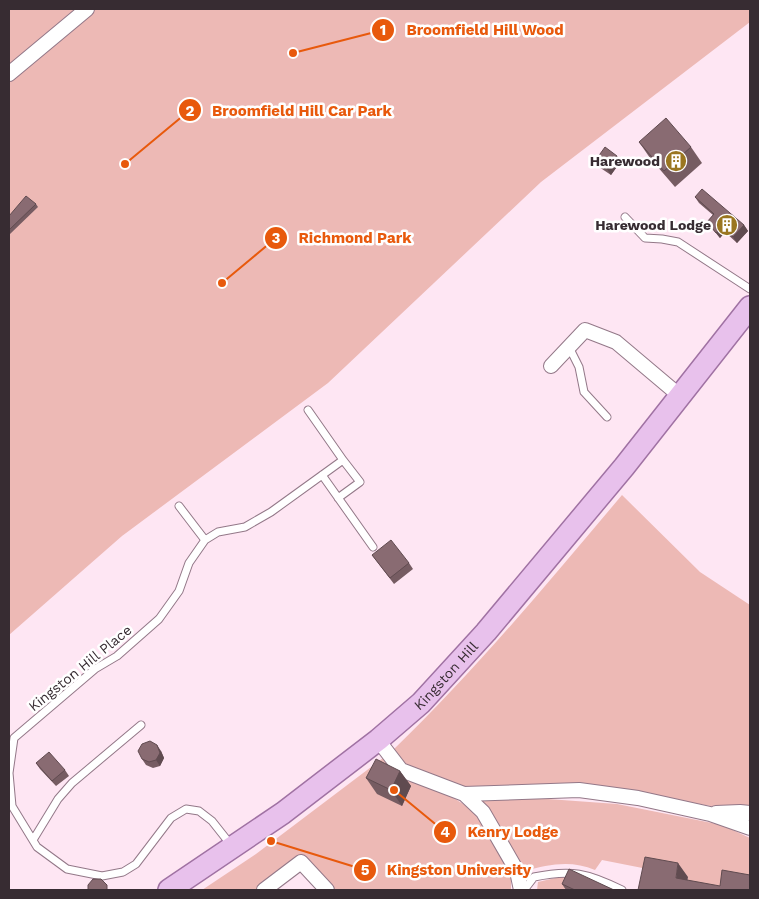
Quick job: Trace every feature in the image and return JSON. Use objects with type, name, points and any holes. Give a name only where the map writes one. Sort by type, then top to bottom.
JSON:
[{"type":"main road","name":"Kingston Hill","points":[[182,887],[283,813],[378,740],[421,704],[486,632],[624,467],[750,307]]},
{"type":"street","points":[[9,74],[87,9]]},
{"type":"street","points":[[551,366],[585,330],[616,342],[675,401]]},
{"type":"street","points":[[378,740],[401,770],[464,794],[483,812],[517,871],[522,890]]},
{"type":"street","points":[[464,794],[579,790],[638,798],[710,814],[750,828]]},
{"type":"street","points":[[710,814],[740,812],[750,814]]},
{"type":"street","points":[[264,890],[302,862],[327,890]]},
{"type":"lane","points":[[625,217],[645,238],[678,242],[750,289]]},
{"type":"lane","points":[[569,347],[579,367],[584,392],[607,417]]},
{"type":"lane","points":[[308,410],[360,482],[338,498]]},
{"type":"lane","points":[[180,506],[206,540],[218,532],[245,527],[271,512],[343,460]]},
{"type":"lane","points":[[322,476],[373,547]]},
{"type":"lane","name":"Kingston Hill Place","points":[[206,540],[190,563],[179,591],[159,619],[117,656],[95,669],[14,738],[9,772],[12,806],[37,847],[67,869],[102,876],[123,872],[136,864],[171,818],[186,809],[199,811],[212,821],[233,848]]},
{"type":"lane","points":[[33,840],[58,799],[72,783],[141,726]]},
{"type":"lane","points":[[522,890],[534,877],[553,873],[580,873],[622,890]]},
{"type":"shaded area","points":[[9,9],[750,9],[750,22],[541,182],[328,383],[122,536],[9,635]]},
{"type":"shaded area","points":[[622,495],[700,572],[750,605],[750,808],[739,805],[711,806],[639,794],[468,788],[405,766],[391,752],[481,659]]},
{"type":"shaded area","points":[[383,758],[398,774],[410,781],[452,797],[468,807],[482,821],[511,872],[511,890],[335,890],[306,858],[258,890],[202,890],[256,854]]},
{"type":"shaded area","points":[[479,799],[548,799],[617,804],[722,825],[750,838],[750,888],[686,890],[688,877],[602,860],[595,870],[578,865],[560,864],[525,871]]},
{"type":"shaded area","points":[[569,876],[570,890],[537,890],[538,882]]},
{"type":"building","points":[[666,118],[691,147],[664,171],[639,142]]},
{"type":"building","points":[[605,147],[617,156],[607,169],[595,161]]},
{"type":"building","points":[[702,189],[744,225],[733,237],[721,227],[716,233],[707,222],[714,214],[695,197]]},
{"type":"building","points":[[26,196],[36,204],[9,230],[9,216]]},
{"type":"building","points":[[391,540],[409,563],[390,578],[372,555]]},
{"type":"building","points":[[150,741],[157,745],[160,753],[156,760],[149,762],[142,759],[138,751],[142,744]]},
{"type":"building","points":[[49,752],[65,770],[52,781],[36,763]]},
{"type":"building","points":[[376,759],[400,771],[391,790],[366,778]]},
{"type":"building","points":[[645,857],[678,863],[676,878],[720,886],[722,870],[750,875],[750,890],[638,890]]},
{"type":"building","points":[[569,869],[614,890],[575,890],[562,884]]},
{"type":"building","points":[[93,879],[101,879],[107,885],[107,890],[88,890],[88,885]]},
{"type":"place","name":"Broomfield Hill Wood","points":[[293,53]]},
{"type":"place","name":"Harewood","points":[[676,161]]},
{"type":"place","name":"Broomfield Hill Car Park","points":[[125,164]]},
{"type":"place","name":"Harewood Lodge","points":[[727,225]]},
{"type":"place","name":"Richmond Park","points":[[222,283]]},
{"type":"place","name":"Kenry Lodge","points":[[394,790]]},
{"type":"place","name":"Kingston University","points":[[271,841]]}]
